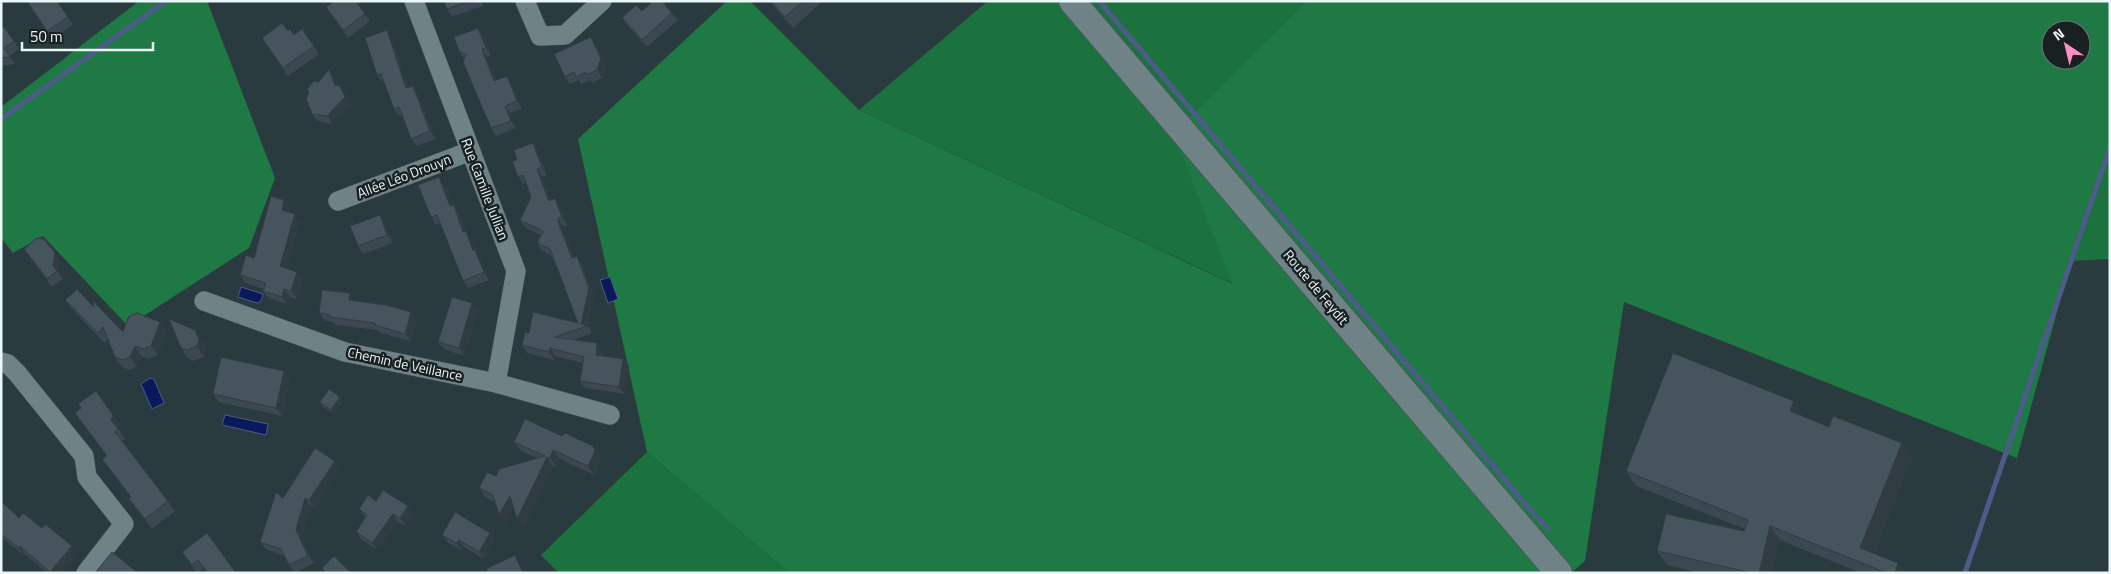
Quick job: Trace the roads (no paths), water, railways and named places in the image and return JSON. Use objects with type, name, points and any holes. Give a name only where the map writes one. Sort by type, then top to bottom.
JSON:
[{"type":"street","name":"Rue Camille Jullian","points":[[414,1],[516,271],[496,383]]},
{"type":"street","points":[[525,1],[540,36],[565,35],[602,1]]},
{"type":"street","name":"Route de Feydit","points":[[1072,1],[1559,573]]},
{"type":"street","name":"Allée Léo Drouyn","points":[[338,201],[471,151]]},
{"type":"street","name":"Chemin de Veillance","points":[[204,301],[345,352],[496,383],[610,414]]},
{"type":"street","points":[[1,362],[8,364],[16,373],[84,456],[87,478],[124,524],[86,573]]},
{"type":"waterway","points":[[1,119],[166,1]]},
{"type":"waterway","points":[[1099,1],[1534,514],[1548,528]]},
{"type":"waterway","points":[[1965,573],[2110,147]]}]
